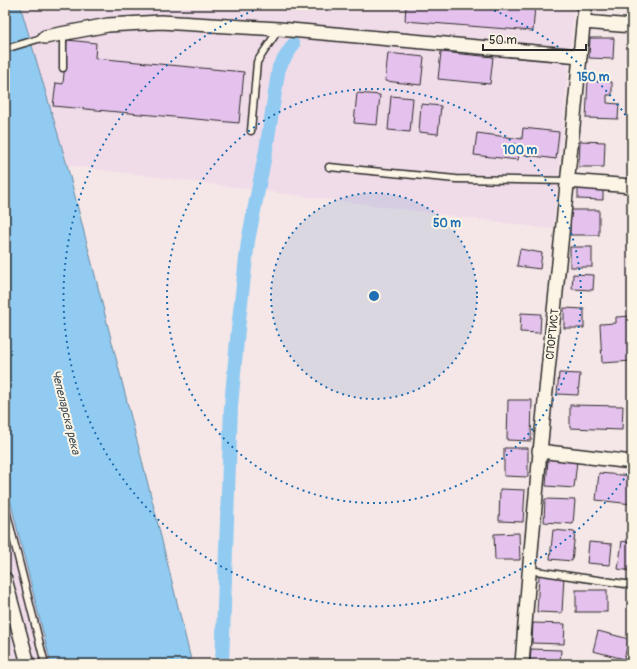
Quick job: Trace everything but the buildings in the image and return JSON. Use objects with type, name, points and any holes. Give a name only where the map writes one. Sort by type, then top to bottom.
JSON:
[{"type":"street","name":"СПОРТИСТ","points":[[522,664],[539,450],[585,5]]},
{"type":"street","points":[[45,36],[108,26],[161,22],[279,29],[580,56]]},
{"type":"street","points":[[584,22],[632,26]]},
{"type":"street","points":[[568,181],[632,186]]},
{"type":"street","points":[[539,450],[632,462]]},
{"type":"street","points":[[5,578],[28,664]]},
{"type":"lane","points":[[250,131],[257,62],[279,29]]},
{"type":"lane","points":[[63,33],[63,68]]},
{"type":"lane","points":[[5,48],[45,36]]},
{"type":"lane","points":[[329,167],[456,178],[568,181]]},
{"type":"lane","points":[[5,506],[45,664]]},
{"type":"lane","points":[[529,570],[632,585]]},
{"type":"shaded area","points":[[20,5],[574,5],[553,229],[67,165]]},
{"type":"shaded area","points":[[5,480],[24,555],[51,664],[5,664]]},
{"type":"water","name":"Чепеларска река","points":[[5,5],[20,5],[67,165],[192,664],[51,664],[5,480]]},
{"type":"waterway","points":[[222,664],[231,406],[248,241],[266,150],[279,67],[293,45]]}]
